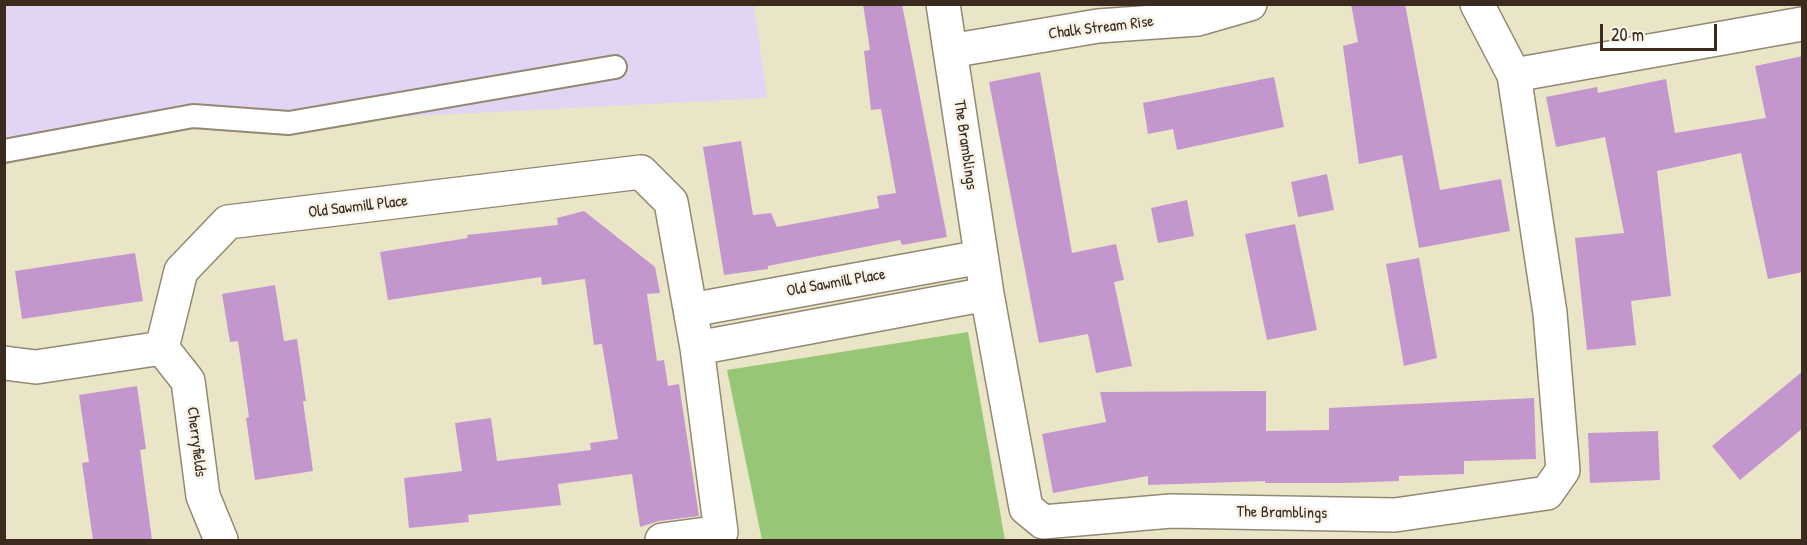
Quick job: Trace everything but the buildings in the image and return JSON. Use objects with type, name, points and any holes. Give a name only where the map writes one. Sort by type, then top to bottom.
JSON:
[{"type":"street","name":"The Bramblings","points":[[944,4],[987,294],[1026,508],[1043,522],[1171,511],[1395,515],[1547,492],[1563,470],[1550,313],[1514,75],[1477,4]]},
{"type":"street","name":"Chalk Stream Rise","points":[[950,51],[1098,26],[1198,19],[1250,4]]},
{"type":"street","points":[[1514,75],[1803,24]]},
{"type":"street","name":"Old Sawmill Place","points":[[162,348],[181,272],[228,222],[641,172],[671,202],[697,348],[721,532],[662,540]]},
{"type":"street","name":"Old Sawmill Place","points":[[691,310],[981,256]]},
{"type":"street","points":[[697,348],[987,294]]},
{"type":"street","points":[[4,363],[36,367],[162,348]]},
{"type":"street","name":"Cherryfields","points":[[162,348],[188,381],[203,496],[220,540]]},
{"type":"lane","points":[[4,151],[193,116],[289,123],[615,67]]},
{"type":"shaded area","points":[[5,5],[754,5],[767,98],[5,137]]},
{"type":"green space","points":[[968,332],[1005,540],[762,540],[727,370]]}]
